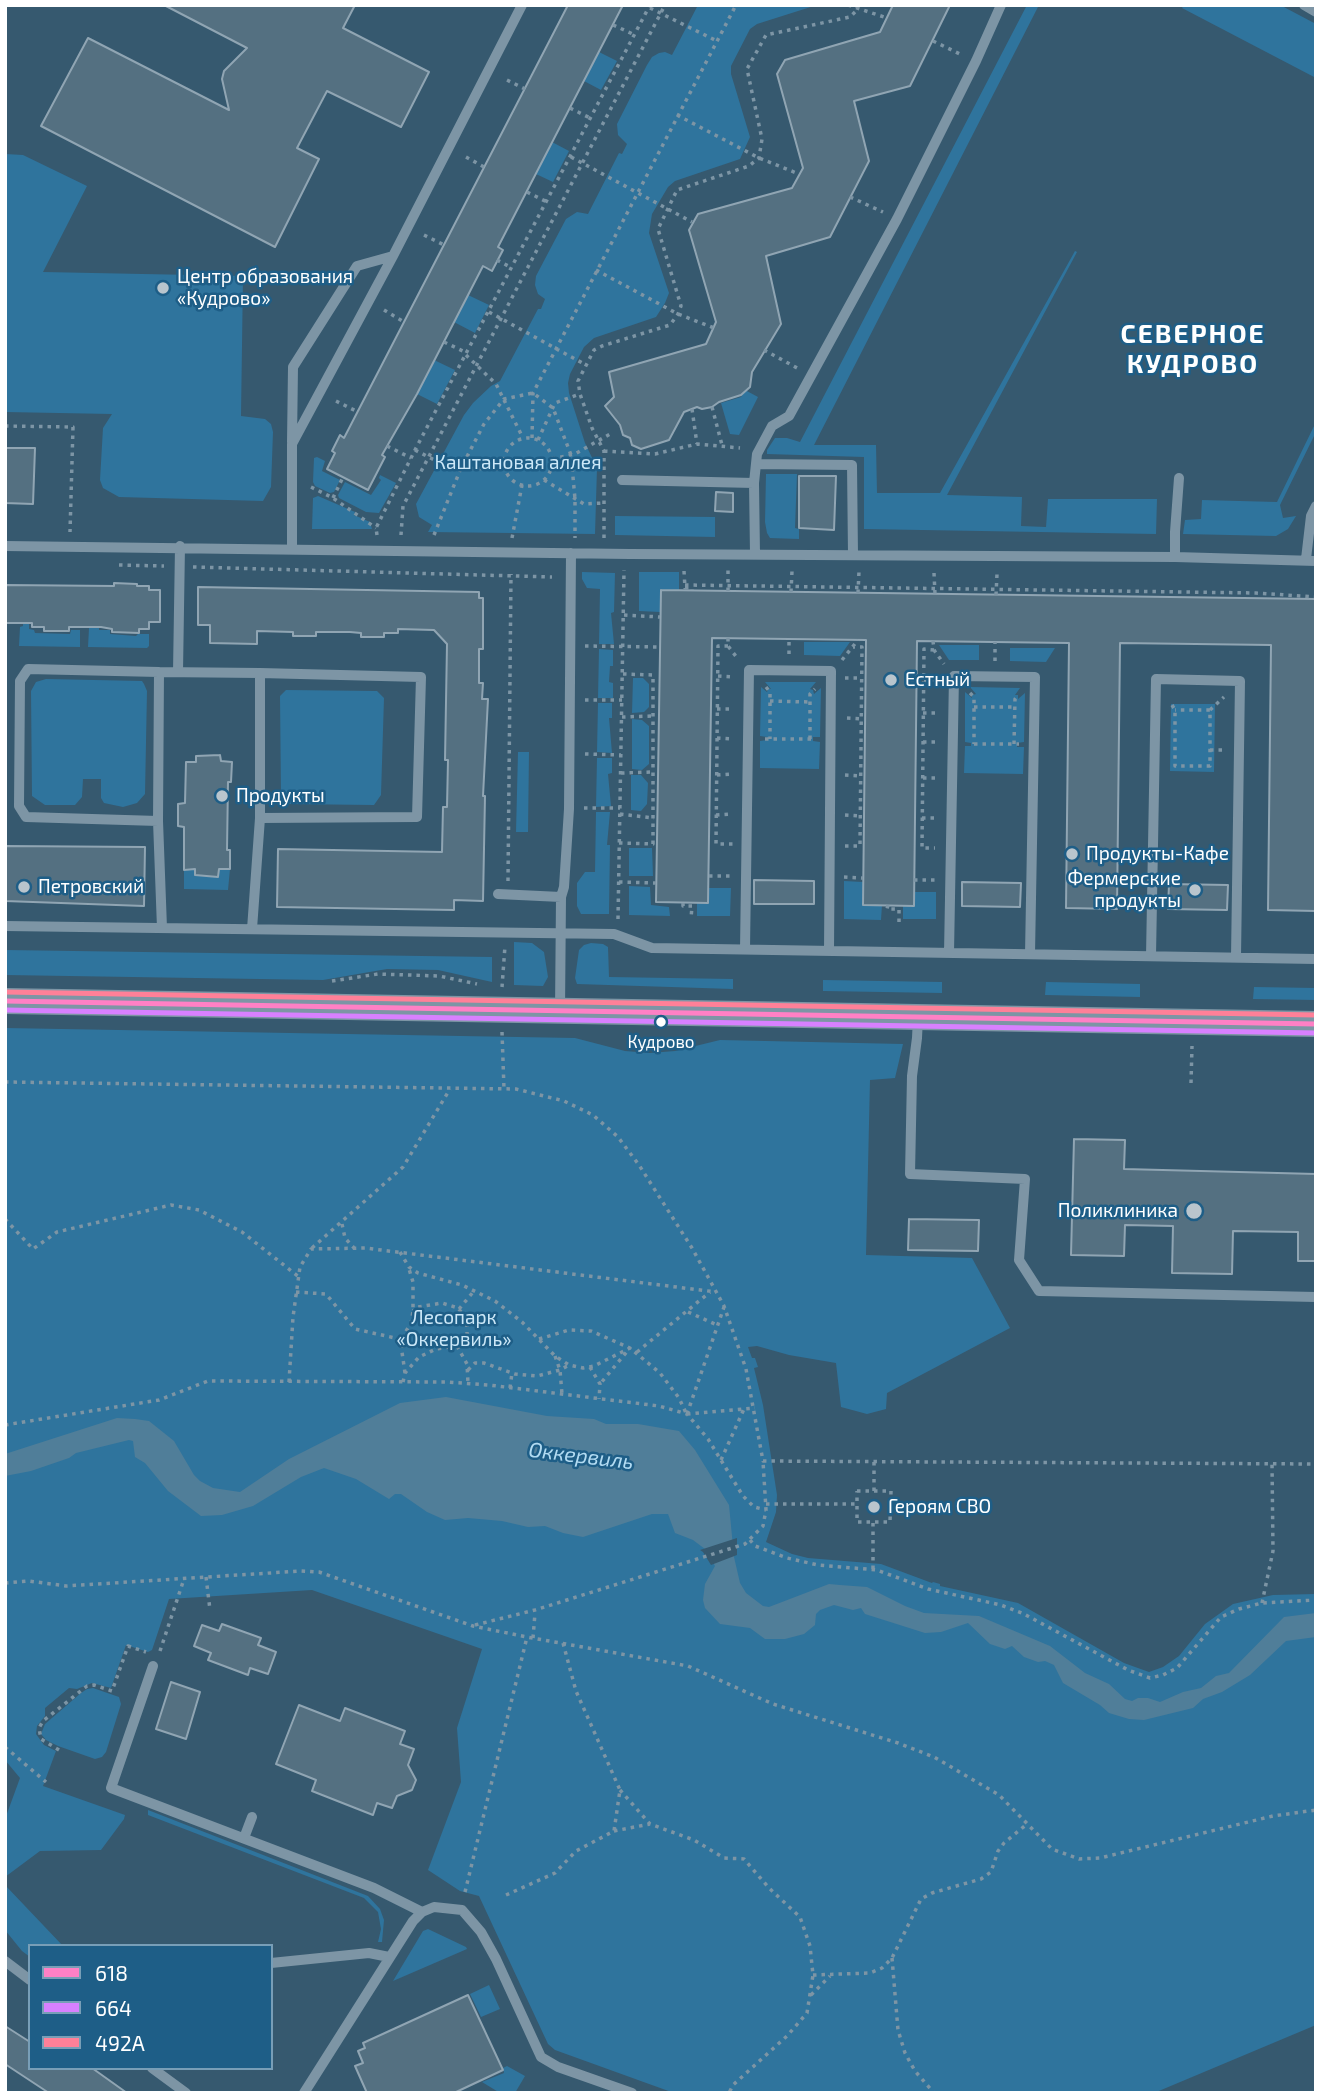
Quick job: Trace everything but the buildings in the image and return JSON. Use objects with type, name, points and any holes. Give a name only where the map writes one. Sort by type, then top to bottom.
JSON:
[{"type":"street","points":[[5,1001],[1316,1024]]},
{"type":"lane","points":[[292,444],[393,256],[522,5]]},
{"type":"lane","points":[[755,554],[754,483],[758,454],[772,426],[789,416],[897,219],[1001,5]]},
{"type":"lane","points":[[1304,5],[1316,12]]},
{"type":"lane","points":[[292,548],[293,367],[357,267],[393,256]]},
{"type":"lane","points":[[756,464],[852,465],[853,555]]},
{"type":"lane","points":[[1175,557],[1179,478]]},
{"type":"lane","points":[[622,480],[754,483]]},
{"type":"lane","points":[[5,546],[1311,560],[1311,516],[1316,506]]},
{"type":"lane","points":[[178,672],[180,547]]},
{"type":"lane","points":[[560,1011],[561,897],[569,809],[571,553]]},
{"type":"lane","points":[[158,821],[26,817],[19,806],[20,681],[28,669],[421,677],[417,817],[260,818]]},
{"type":"lane","points":[[745,950],[750,670],[831,671],[829,951]]},
{"type":"lane","points":[[159,672],[158,821],[162,928]]},
{"type":"lane","points":[[253,929],[260,818],[260,673]]},
{"type":"lane","points":[[949,953],[954,676],[981,676],[1035,677],[1030,954]]},
{"type":"lane","points":[[1151,956],[1156,679],[1240,681],[1236,957]]},
{"type":"lane","points":[[498,894],[561,897]]},
{"type":"lane","points":[[5,926],[614,934],[652,948],[1316,959]]},
{"type":"lane","points":[[918,1017],[912,1076],[910,1174],[1025,1179],[1019,1260],[1039,1292],[1316,1297]]},
{"type":"lane","points":[[156,1661],[111,1788],[374,1888],[422,1912]]},
{"type":"lane","points":[[244,1838],[252,1818]]},
{"type":"lane","points":[[304,2093],[413,1921],[422,1912],[434,1907],[462,1910],[481,1931],[541,2057],[558,2067],[615,2090],[632,2093]]},
{"type":"lane","points":[[273,1963],[369,1953],[389,1957]]},
{"type":"lane","points":[[5,1961],[28,1978]]},
{"type":"lane","points":[[155,2070],[186,2093]]},
{"type":"path","points":[[401,535],[403,506],[664,5]]},
{"type":"path","points":[[531,438],[533,393],[736,5]]},
{"type":"path","points":[[848,5],[887,19]]},
{"type":"path","points":[[377,535],[376,528],[415,450],[650,6],[717,41]]},
{"type":"path","points":[[604,538],[604,451],[580,394],[578,382],[586,365],[594,350],[670,325],[678,314],[681,306],[659,229],[677,190],[749,166],[759,158],[762,139],[747,69],[766,35],[850,17],[857,8]]},
{"type":"path","points":[[613,24],[635,35]]},
{"type":"path","points":[[933,41],[976,61]]},
{"type":"path","points":[[507,80],[524,89]]},
{"type":"path","points":[[570,108],[590,118]]},
{"type":"path","points":[[677,115],[759,158],[799,174]]},
{"type":"path","points":[[466,157],[484,167]]},
{"type":"path","points":[[570,157],[692,222]]},
{"type":"path","points":[[527,192],[547,202]]},
{"type":"path","points":[[850,197],[897,219]]},
{"type":"path","points":[[424,235],[444,245]]},
{"type":"path","points":[[497,260],[512,268]]},
{"type":"path","points":[[596,270],[678,314],[714,328]]},
{"type":"path","points":[[384,310],[404,322]]},
{"type":"path","points":[[489,312],[586,365]]},
{"type":"path","points":[[444,342],[466,354],[496,384],[523,438]]},
{"type":"path","points":[[764,351],[810,375]]},
{"type":"path","points":[[434,536],[461,468],[484,424],[504,399],[533,393],[553,408],[571,455],[575,538]]},
{"type":"path","points":[[538,440],[555,404],[580,394]]},
{"type":"path","points":[[335,401],[358,412]]},
{"type":"path","points":[[712,407],[722,445]]},
{"type":"path","points":[[692,409],[697,444]]},
{"type":"path","points":[[5,426],[73,427],[70,546]]},
{"type":"path","points":[[552,459],[571,455],[610,433]]},
{"type":"path","points":[[531,438],[545,445],[552,459],[552,467],[544,480],[537,484],[522,485],[515,482],[505,469],[505,453],[516,441],[531,438]]},
{"type":"path","points":[[604,451],[655,454],[697,444],[740,448]]},
{"type":"path","points":[[387,446],[411,458]]},
{"type":"path","points":[[415,450],[450,468],[505,469]]},
{"type":"path","points":[[333,498],[343,477]]},
{"type":"path","points":[[544,480],[583,504],[604,503]]},
{"type":"path","points":[[512,895],[506,876],[511,574],[512,536],[522,485]]},
{"type":"path","points":[[311,487],[333,498],[376,528]]},
{"type":"path","points":[[111,565],[552,577]]},
{"type":"path","points":[[618,919],[624,568]]},
{"type":"path","points":[[684,569],[685,588],[692,590]]},
{"type":"path","points":[[728,570],[728,591]]},
{"type":"path","points":[[791,589],[792,571]]},
{"type":"path","points":[[858,590],[859,571]]},
{"type":"path","points":[[934,573],[935,594]]},
{"type":"path","points":[[996,592],[997,574]]},
{"type":"path","points":[[685,585],[858,590],[935,588],[996,592],[1256,593],[1316,597]]},
{"type":"path","points":[[623,615],[660,617]]},
{"type":"path","points":[[728,638],[728,646],[737,657]]},
{"type":"path","points":[[789,639],[789,657]]},
{"type":"path","points":[[843,658],[858,640]]},
{"type":"path","points":[[933,641],[934,649],[942,662]]},
{"type":"path","points":[[995,642],[995,663]]},
{"type":"path","points":[[571,646],[660,647]]},
{"type":"path","points":[[728,646],[718,646],[716,844],[734,845]]},
{"type":"path","points":[[842,846],[859,846],[862,647],[853,647]]},
{"type":"path","points":[[934,649],[924,649],[922,848],[940,848]]},
{"type":"path","points":[[619,842],[653,844],[654,818],[653,675],[622,674]]},
{"type":"path","points":[[718,676],[736,677]]},
{"type":"path","points":[[843,678],[862,678]]},
{"type":"path","points":[[924,680],[942,680]]},
{"type":"path","points":[[571,700],[622,700]]},
{"type":"path","points":[[770,702],[810,702]]},
{"type":"path","points":[[974,707],[1014,707]]},
{"type":"path","points":[[717,709],[736,709]]},
{"type":"path","points":[[1175,710],[1210,710],[1210,766],[1175,766],[1175,710]]},
{"type":"path","points":[[923,713],[941,713]]},
{"type":"path","points":[[622,717],[653,716]]},
{"type":"path","points":[[844,718],[862,719]]},
{"type":"path","points":[[717,738],[736,739]]},
{"type":"path","points":[[760,739],[820,739]]},
{"type":"path","points":[[923,742],[941,742]]},
{"type":"path","points":[[965,744],[1024,744]]},
{"type":"path","points":[[570,753],[621,755]]},
{"type":"path","points":[[621,773],[654,772]]},
{"type":"path","points":[[717,775],[735,774]]},
{"type":"path","points":[[843,775],[861,776]]},
{"type":"path","points":[[922,778],[940,778]]},
{"type":"path","points":[[569,809],[620,808]]},
{"type":"path","points":[[620,814],[654,818]]},
{"type":"path","points":[[716,815],[734,814]]},
{"type":"path","points":[[843,815],[860,816]]},
{"type":"path","points":[[922,818],[940,818]]},
{"type":"path","points":[[709,876],[733,876]]},
{"type":"path","points":[[842,877],[863,878]]},
{"type":"path","points":[[914,880],[939,880]]},
{"type":"path","points":[[619,882],[656,883]]},
{"type":"path","points":[[683,902],[683,906],[692,906],[691,919]]},
{"type":"path","points":[[888,905],[887,909],[899,909],[899,922]]},
{"type":"path","points":[[502,989],[505,942]]},
{"type":"path","points":[[502,1032],[504,1089]]},
{"type":"path","points":[[1191,1083],[1193,1044]]},
{"type":"path","points":[[5,1082],[516,1089],[564,1101],[593,1115],[618,1137],[646,1175],[724,1306],[746,1369],[755,1408],[766,1504],[762,1526],[745,1544],[701,1560],[473,1626]]},
{"type":"path","points":[[289,1382],[300,1267],[310,1249],[342,1224],[403,1167],[450,1089]]},
{"type":"path","points":[[5,1219],[33,1249],[57,1232],[145,1211],[171,1205],[199,1210],[242,1232],[299,1277]]},
{"type":"path","points":[[342,1224],[345,1238],[356,1249]]},
{"type":"path","points":[[310,1249],[365,1248],[716,1292]]},
{"type":"path","points":[[400,1252],[413,1282],[413,1311],[402,1352],[405,1373]]},
{"type":"path","points":[[408,1267],[418,1273],[450,1281],[502,1306],[555,1356],[569,1365],[590,1367],[614,1358],[630,1348]]},
{"type":"path","points":[[459,1309],[474,1291]]},
{"type":"path","points":[[296,1292],[326,1294],[355,1329],[404,1340]]},
{"type":"path","points":[[637,1352],[710,1292]]},
{"type":"path","points":[[402,1382],[411,1364],[426,1352],[457,1346],[467,1336],[467,1320],[459,1309],[442,1303],[418,1307],[413,1311]]},
{"type":"path","points":[[687,1414],[691,1409],[724,1306]]},
{"type":"path","points":[[688,1312],[717,1325]]},
{"type":"path","points":[[539,1339],[569,1330],[591,1331],[637,1352],[672,1388],[748,1502],[754,1507],[766,1510]]},
{"type":"path","points":[[457,1346],[464,1355],[468,1383]]},
{"type":"path","points":[[600,1384],[630,1348]]},
{"type":"path","points":[[555,1356],[560,1370],[562,1394]]},
{"type":"path","points":[[468,1370],[475,1363],[484,1363],[512,1373],[537,1376],[569,1365]]},
{"type":"path","points":[[590,1367],[600,1384],[599,1399]]},
{"type":"path","points":[[510,1388],[512,1373]]},
{"type":"path","points":[[5,1425],[159,1400],[208,1381],[468,1383],[659,1406],[687,1414],[755,1408]]},
{"type":"path","points":[[721,1460],[744,1409]]},
{"type":"path","points":[[763,1461],[1316,1464]]},
{"type":"path","points":[[874,1462],[874,1492]]},
{"type":"path","points":[[1262,1603],[1273,1551],[1272,1463]]},
{"type":"path","points":[[857,1491],[891,1491],[890,1522],[857,1522],[857,1504],[857,1491]]},
{"type":"path","points":[[766,1504],[857,1504]]},
{"type":"path","points":[[873,1522],[873,1569]]},
{"type":"path","points":[[750,1541],[755,1546],[787,1558],[818,1565],[873,1569],[928,1589],[1001,1605],[1024,1614],[1128,1670],[1150,1678],[1177,1668],[1221,1618],[1238,1609],[1262,1603],[1316,1600]]},
{"type":"path","points":[[5,1583],[29,1581],[66,1586],[319,1572],[473,1626],[688,1666],[773,1704],[934,1757],[999,1795],[1052,1849],[1065,1855],[1090,1860],[1273,1816],[1316,1810]]},
{"type":"path","points":[[206,1577],[210,1610]]},
{"type":"path","points":[[156,1661],[184,1579]]},
{"type":"path","points":[[533,1638],[535,1612]]},
{"type":"path","points":[[465,1892],[527,1637]]},
{"type":"path","points":[[563,1643],[576,1690],[620,1790],[650,1824],[694,1840],[724,1858],[744,1859],[769,1888],[800,1917],[810,1946],[813,1975],[807,2013],[733,2085],[729,2093]]},
{"type":"path","points":[[59,1749],[41,1739],[39,1728],[43,1721],[87,1686],[94,1685],[113,1691],[128,1646],[148,1653]]},
{"type":"path","points":[[5,1747],[46,1782]]},
{"type":"path","points":[[614,1831],[620,1790]]},
{"type":"path","points":[[506,1895],[555,1873],[576,1851],[614,1831],[650,1824]]},
{"type":"path","points":[[813,1975],[870,1973],[882,1968],[891,1958],[921,1899],[932,1893],[981,1879],[991,1872],[998,1851],[1027,1824]]},
{"type":"path","points":[[891,1958],[898,2030],[905,2053],[915,2071],[934,2093]]},
{"type":"path","points":[[809,1996],[832,1974]]},
{"type":"green space","name":"Каштановая аллея","points":[[698,5],[817,5],[757,24],[750,29],[731,66],[750,137],[740,159],[675,181],[668,187],[652,214],[649,233],[669,293],[665,303],[656,317],[594,338],[584,347],[570,374],[569,393],[585,443],[597,468],[595,534],[428,532],[432,525],[419,517],[416,504],[464,415],[491,386],[500,381],[538,309],[541,309],[545,299],[538,294],[536,276],[566,219],[577,212],[588,214],[619,153],[622,154],[627,144],[618,135],[617,124],[647,65],[652,57],[659,53],[672,55]]},
{"type":"green space","points":[[1027,5],[1039,5],[814,445],[876,445],[877,493],[940,493],[1075,251],[1077,252],[947,495],[1022,497],[1021,526],[1046,527],[1048,499],[1157,499],[1156,534],[864,529],[864,457],[767,454],[767,450],[775,438],[800,442]]},
{"type":"green space","points":[[1184,5],[1280,5],[1316,24],[1316,78],[1182,8]]},
{"type":"green space","points":[[599,52],[617,61],[601,90],[584,81]]},
{"type":"green space","points":[[552,142],[569,151],[553,182],[536,174]]},
{"type":"green space","points":[[5,154],[23,155],[87,186],[43,272],[243,276],[241,416],[265,419],[271,424],[273,432],[271,487],[263,501],[119,497],[103,488],[100,480],[103,428],[112,414],[5,412]]},
{"type":"green space","points":[[468,295],[489,305],[475,333],[454,322]]},
{"type":"green space","points":[[434,360],[455,370],[437,404],[417,394]]},
{"type":"green space","points":[[745,390],[758,397],[739,435],[730,434],[721,403],[741,397]]},
{"type":"green space","points":[[1316,422],[1316,432],[1280,505],[1283,518],[1296,516],[1288,529],[1276,536],[1183,534],[1185,520],[1201,519],[1202,500],[1277,502]]},
{"type":"green space","points":[[314,458],[325,461],[322,471],[340,480],[334,492],[330,493],[315,486],[313,482]]},
{"type":"green space","points":[[766,474],[797,474],[795,528],[799,529],[799,539],[770,538],[767,533]]},
{"type":"green space","points":[[380,475],[396,483],[379,513],[366,512],[339,498],[345,482],[371,495],[381,480]]},
{"type":"green space","points":[[318,496],[355,512],[354,515],[370,522],[372,529],[312,529],[313,498]]},
{"type":"green space","points":[[615,516],[715,517],[715,537],[615,535]]},
{"type":"green space","points":[[582,572],[615,573],[614,612],[611,613],[614,644],[599,644],[600,589],[587,588]]},
{"type":"green space","points":[[639,572],[679,572],[679,590],[661,590],[660,612],[639,611]]},
{"type":"green space","points":[[23,623],[29,623],[29,629],[35,633],[70,634],[71,630],[80,630],[80,647],[19,646],[20,627]]},
{"type":"green space","points":[[99,627],[99,630],[110,630],[110,634],[149,634],[149,646],[88,647],[89,628]]},
{"type":"green space","points":[[804,642],[850,642],[840,656],[804,655]]},
{"type":"green space","points":[[939,645],[979,645],[979,660],[949,660]]},
{"type":"green space","points":[[1010,648],[1055,648],[1046,662],[1010,661]]},
{"type":"green space","points":[[599,649],[613,650],[609,682],[613,683],[613,698],[598,698]]},
{"type":"green space","points":[[633,678],[643,678],[649,684],[649,707],[644,712],[632,713]]},
{"type":"green space","points":[[46,679],[142,681],[147,691],[145,794],[137,803],[123,807],[104,803],[101,798],[101,779],[83,779],[82,797],[75,805],[45,805],[32,796],[31,691],[36,682]]},
{"type":"green space","points":[[765,682],[816,682],[810,689],[814,694],[821,688],[820,737],[813,737],[813,741],[820,742],[819,769],[760,768],[760,741],[767,740],[767,737],[760,736],[761,687],[767,692],[771,689]]},
{"type":"green space","points":[[970,687],[1020,688],[1015,695],[1018,695],[1018,699],[1025,693],[1024,742],[1017,743],[1017,747],[1024,747],[1023,774],[964,773],[965,746],[971,746],[971,743],[965,742],[965,692],[972,698],[972,695],[976,694]]},
{"type":"green space","points":[[286,690],[377,691],[384,698],[381,795],[374,805],[288,804],[281,797],[280,696]]},
{"type":"green space","points":[[598,703],[612,703],[612,718],[609,718],[612,753],[597,752]]},
{"type":"green space","points":[[1171,704],[1215,704],[1214,772],[1170,771]]},
{"type":"green space","points":[[632,719],[642,720],[649,726],[649,764],[642,770],[632,769]]},
{"type":"green space","points":[[518,752],[529,752],[528,832],[516,832]]},
{"type":"green space","points":[[597,758],[612,758],[612,773],[608,774],[611,806],[596,807]]},
{"type":"green space","points":[[631,775],[641,775],[648,783],[647,804],[641,811],[631,810]]},
{"type":"green space","points":[[596,812],[610,812],[607,845],[610,845],[609,914],[581,914],[577,906],[577,883],[585,872],[595,872]]},
{"type":"green space","points":[[629,848],[652,848],[653,876],[629,876]]},
{"type":"green space","points":[[195,869],[195,875],[218,877],[219,869],[230,869],[228,890],[184,889],[184,870]]},
{"type":"green space","points":[[844,881],[863,882],[863,905],[882,905],[881,920],[844,919]]},
{"type":"green space","points":[[629,886],[650,887],[651,905],[669,907],[670,916],[629,915]]},
{"type":"green space","points":[[709,888],[731,888],[730,916],[697,916],[697,903],[708,903]]},
{"type":"green space","points":[[914,892],[936,892],[936,919],[903,919],[903,906]]},
{"type":"green space","points":[[514,942],[532,943],[544,952],[548,977],[543,986],[514,985]]},
{"type":"green space","points":[[591,943],[608,947],[609,977],[733,979],[733,989],[577,984],[575,978],[579,950]]},
{"type":"green space","points":[[5,950],[492,957],[492,982],[438,970],[387,969],[323,980],[5,975]]},
{"type":"green space","points":[[823,980],[942,982],[942,993],[823,991]]},
{"type":"green space","points":[[1046,982],[1140,984],[1140,997],[1045,995]]},
{"type":"green space","points":[[1254,987],[1316,988],[1316,1000],[1253,999]]},
{"type":"green space","name":"Лесопарк «Оккервиль»","points":[[5,1028],[575,1038],[625,1051],[650,1053],[675,1051],[720,1040],[903,1044],[895,1078],[870,1080],[866,1255],[972,1258],[1010,1328],[887,1393],[886,1409],[867,1414],[841,1407],[836,1363],[757,1346],[748,1347],[758,1367],[754,1368],[763,1405],[777,1495],[776,1512],[766,1542],[808,1558],[881,1564],[940,1586],[1018,1603],[1124,1663],[1149,1672],[1163,1667],[1179,1656],[1205,1624],[1233,1604],[1273,1595],[1316,1594],[1316,2025],[1154,2093],[674,2093],[555,2050],[548,2044],[479,1896],[460,1891],[428,1870],[461,1782],[457,1728],[482,1649],[312,1590],[169,1599],[152,1650],[148,1652],[126,1645],[111,1688],[92,1683],[77,1689],[69,1688],[45,1708],[45,1716],[37,1726],[36,1734],[44,1745],[56,1751],[43,1786],[125,1815],[101,1850],[40,1851],[5,1877],[5,1819],[20,1778],[5,1760]]},
{"type":"green space","points":[[93,1688],[119,1697],[121,1704],[106,1752],[95,1759],[58,1746],[41,1734],[45,1724],[81,1693]]},
{"type":"green space","points":[[148,1810],[368,1896],[380,1909],[384,1920],[382,1942],[378,1942],[381,1929],[378,1912],[364,1898],[148,1815]]},
{"type":"green space","points":[[5,1885],[61,1944],[28,1944],[28,1956],[5,1930]]},
{"type":"green space","points":[[428,1929],[467,1949],[393,1981],[423,1931]]},
{"type":"green space","points":[[489,1985],[500,2009],[481,2017],[470,1994]]},
{"type":"green space","points":[[507,2066],[525,2076],[515,2093],[500,2093],[482,2082],[504,2073],[503,2068]]},
{"type":"water","name":"Оккервиль","points":[[446,1397],[547,1416],[594,1419],[606,1424],[638,1424],[679,1431],[695,1450],[729,1505],[734,1557],[740,1583],[746,1593],[763,1606],[769,1607],[829,1584],[867,1587],[924,1613],[979,1616],[1050,1646],[1085,1673],[1109,1684],[1125,1699],[1132,1701],[1148,1698],[1160,1702],[1201,1688],[1216,1676],[1229,1673],[1284,1617],[1316,1613],[1316,1637],[1286,1641],[1250,1675],[1222,1692],[1203,1699],[1193,1708],[1144,1720],[1129,1719],[1109,1713],[1063,1683],[1054,1665],[1024,1657],[1012,1646],[1005,1649],[990,1644],[968,1623],[941,1632],[925,1633],[865,1614],[861,1608],[853,1610],[834,1605],[820,1610],[816,1614],[815,1625],[804,1634],[785,1639],[765,1639],[750,1628],[720,1624],[705,1608],[703,1600],[705,1584],[715,1566],[705,1549],[693,1540],[675,1533],[668,1514],[652,1514],[583,1537],[545,1526],[528,1527],[468,1518],[445,1520],[427,1512],[401,1494],[395,1494],[389,1499],[356,1479],[324,1468],[301,1477],[253,1506],[222,1515],[201,1516],[168,1491],[145,1463],[135,1457],[133,1441],[129,1440],[76,1453],[31,1471],[5,1476],[5,1454],[117,1418],[135,1419],[149,1421],[174,1441],[200,1481],[213,1488],[240,1492],[289,1459],[400,1403]]},
{"type":"pier","points":[[737,1538],[737,1555],[711,1565],[700,1550]]},
{"type":"transit line","name":"492А","points":[[5,992],[1316,1015]]},
{"type":"transit line","name":"618","points":[[5,1001],[1316,1024]]},
{"type":"transit line","name":"664","points":[[5,1010],[1316,1033]]},
{"type":"place","name":"Центр образования «Кудрово»","points":[[163,288]]},
{"type":"place","name":"Естный","points":[[891,680]]},
{"type":"place","name":"Продукты","points":[[222,796]]},
{"type":"place","name":"Продукты-Кафе","points":[[1072,854]]},
{"type":"place","name":"Петровский","points":[[24,887]]},
{"type":"place","name":"Фермерские продукты","points":[[1195,890]]},
{"type":"place","name":"Кудрово","points":[[661,1022]]},
{"type":"place","name":"Поликлиника","points":[[1194,1211]]},
{"type":"place","name":"Героям СВО","points":[[874,1507]]},
{"type":"district","name":"СЕВЕРНОЕ КУДРОВО","points":[[1193,349]]}]
